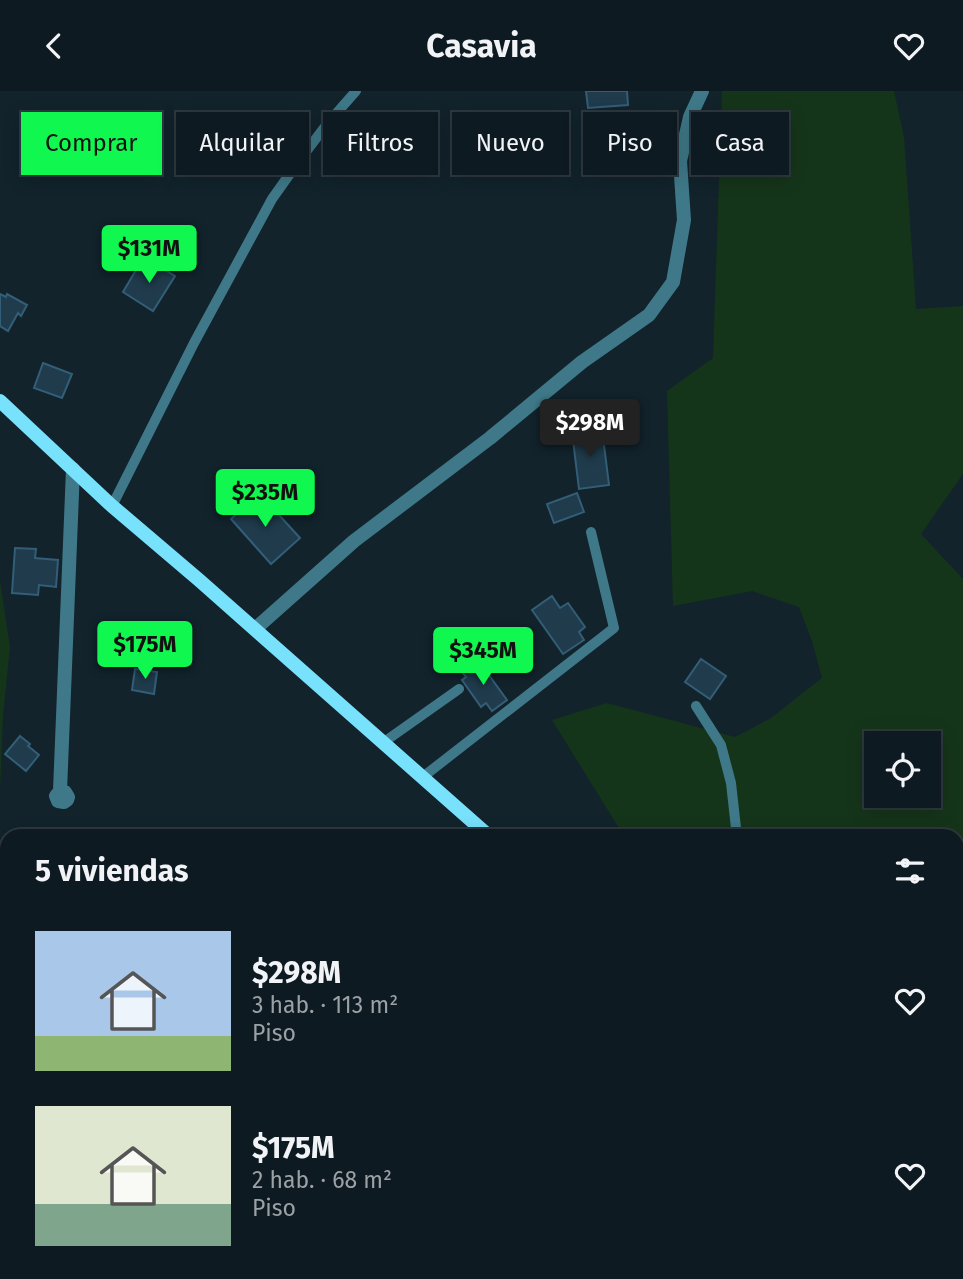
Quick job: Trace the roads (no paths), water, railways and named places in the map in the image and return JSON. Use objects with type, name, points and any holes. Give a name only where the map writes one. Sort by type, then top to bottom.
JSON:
[{"type":"street","points":[[255,629],[354,541],[490,438],[582,362],[649,315],[673,282],[684,220],[680,162],[690,117],[702,91]]},
{"type":"street","points":[[0,401],[111,506],[482,829]]},
{"type":"street","points":[[60,791],[73,470]]},
{"type":"lane","points":[[111,506],[194,343],[272,199],[313,142],[356,91]]},
{"type":"lane","points":[[424,776],[614,628],[591,532]]},
{"type":"lane","points":[[384,742],[459,689]]},
{"type":"lane","points":[[696,706],[720,745],[732,783],[736,829]]}]
